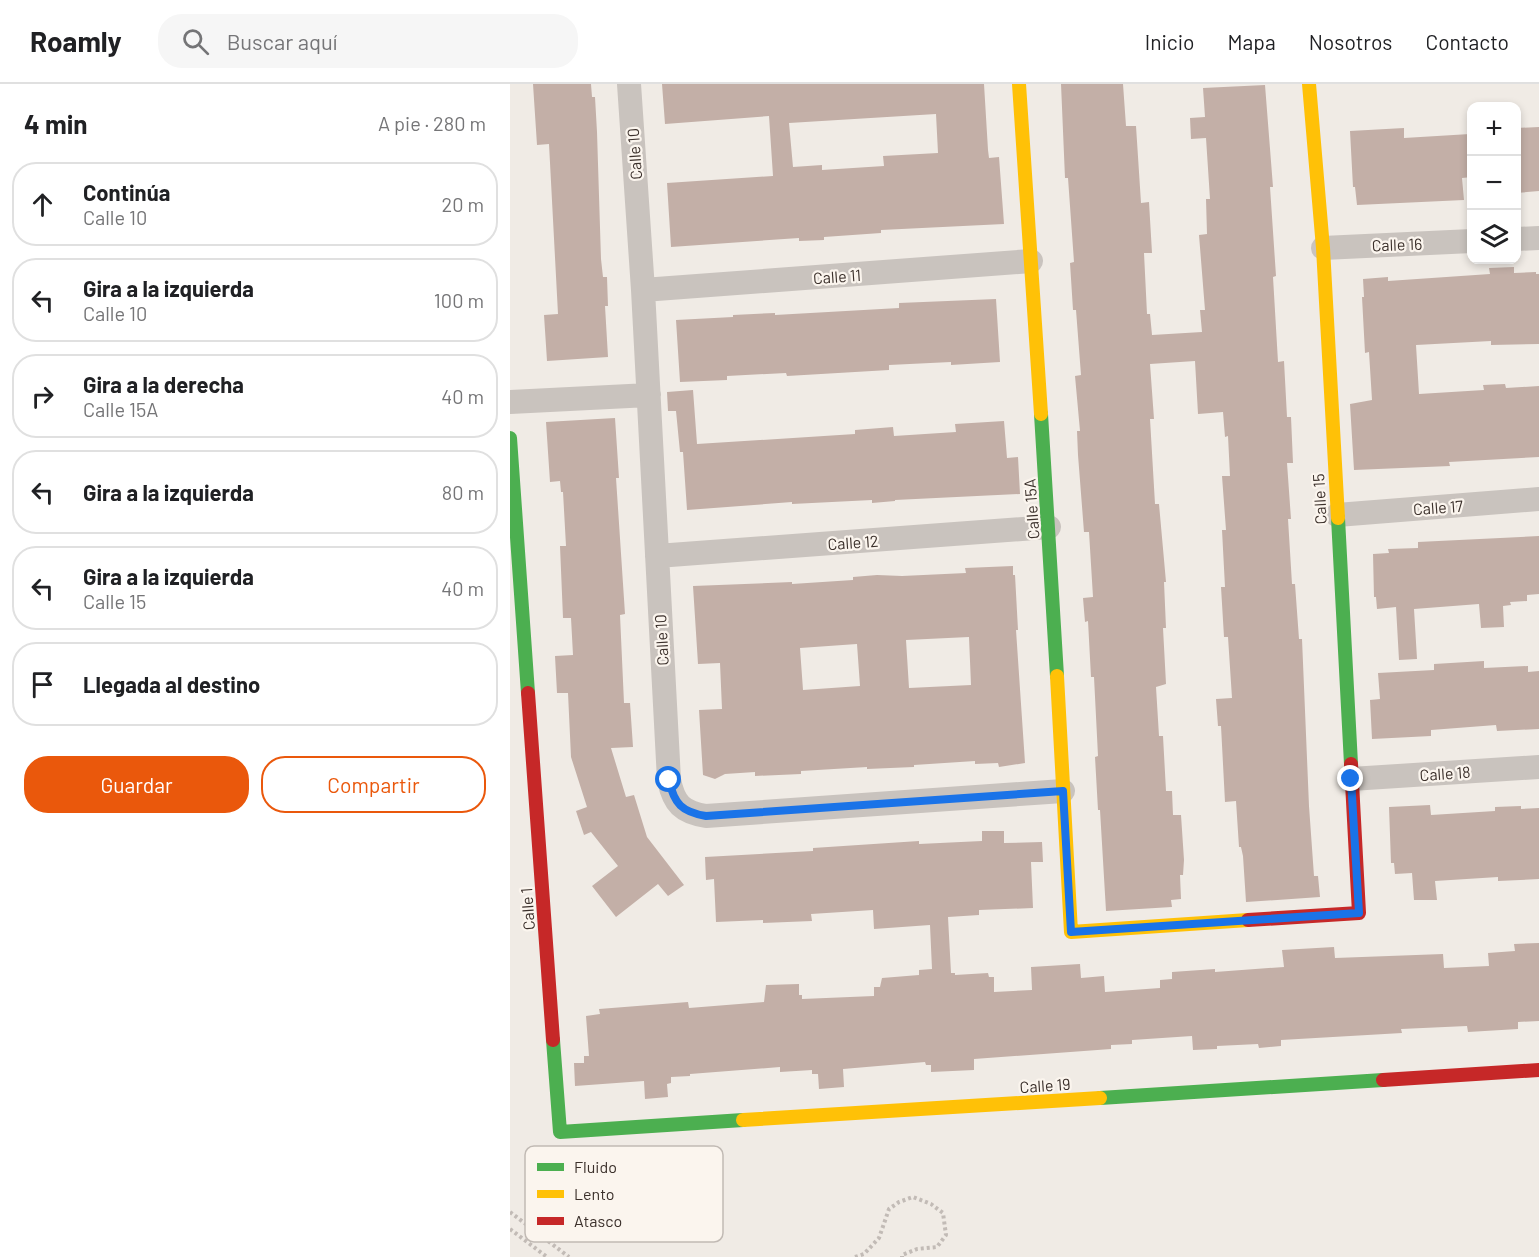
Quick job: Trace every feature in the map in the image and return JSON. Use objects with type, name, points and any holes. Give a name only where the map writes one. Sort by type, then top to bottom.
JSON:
[{"type":"street","name":"Calle 10","points":[[629,84],[643,290],[669,780],[672,795],[680,807],[693,814],[706,816],[1063,791]]},
{"type":"street","name":"Calle 15A","points":[[1019,84],[1049,527],[1071,932]]},
{"type":"street","name":"Calle 15","points":[[1071,932],[1359,913],[1323,248],[1309,84]]},
{"type":"street","points":[[1521,239],[1539,238]]},
{"type":"street","name":"Calle 16","points":[[1323,248],[1467,241]]},
{"type":"street","name":"Calle 11","points":[[643,290],[1031,261]]},
{"type":"street","points":[[510,402],[649,395]]},
{"type":"street","name":"Calle 1","points":[[510,438],[559,1126]]},
{"type":"street","name":"Calle 17","points":[[1337,514],[1539,499]]},
{"type":"street","name":"Calle 12","points":[[657,556],[1049,527]]},
{"type":"street","name":"Calle 18","points":[[1351,779],[1539,767]]},
{"type":"street","name":"Calle 19","points":[[559,1126],[560,1132],[1539,1070]]},
{"type":"path","points":[[855,1257],[864,1254],[879,1238],[889,1209],[913,1197],[931,1204],[943,1213],[946,1235],[937,1247],[917,1249],[902,1257]]},
{"type":"path","points":[[510,1212],[525,1223]]},
{"type":"path","points":[[510,1229],[525,1240]]},
{"type":"path","points":[[527,1242],[547,1257]]},
{"type":"path","points":[[549,1242],[569,1257]]},
{"type":"building","points":[[533,84],[591,84],[592,97],[595,97],[601,259],[603,277],[607,277],[608,306],[605,306],[608,357],[547,361],[544,315],[558,314],[549,144],[537,145]]},
{"type":"building","points":[[662,84],[984,84],[989,158],[999,157],[1004,224],[881,230],[881,233],[824,237],[824,240],[799,241],[799,238],[671,247],[667,183],[773,176],[769,116],[665,124]],"holes":[[[936,114],[938,153],[883,156],[884,166],[822,170],[822,165],[793,167],[789,123]]]},
{"type":"building","points":[[1061,84],[1123,84],[1126,126],[1136,126],[1141,203],[1149,202],[1152,253],[1144,253],[1147,314],[1150,314],[1152,335],[1202,332],[1200,310],[1205,310],[1199,235],[1207,234],[1206,199],[1210,199],[1206,138],[1191,139],[1190,118],[1205,117],[1203,88],[1265,85],[1273,187],[1270,187],[1276,276],[1273,277],[1278,362],[1284,361],[1287,417],[1291,417],[1293,463],[1287,463],[1292,584],[1295,584],[1299,639],[1302,639],[1309,806],[1314,876],[1318,876],[1320,897],[1246,902],[1236,801],[1225,802],[1221,726],[1218,726],[1216,699],[1232,698],[1228,637],[1224,637],[1221,587],[1225,587],[1222,530],[1226,530],[1222,476],[1230,476],[1228,436],[1225,437],[1223,412],[1198,414],[1195,361],[1150,364],[1154,419],[1150,419],[1155,504],[1159,504],[1166,582],[1164,582],[1166,628],[1163,628],[1166,684],[1156,687],[1159,736],[1163,736],[1166,791],[1172,791],[1173,815],[1181,815],[1184,860],[1183,875],[1180,875],[1181,899],[1171,900],[1172,907],[1106,911],[1095,757],[1098,756],[1094,677],[1091,677],[1088,621],[1085,622],[1083,598],[1093,597],[1089,532],[1084,532],[1078,455],[1077,431],[1080,431],[1075,376],[1081,375],[1076,310],[1073,310],[1070,263],[1074,262],[1068,178],[1065,178]]},
{"type":"building","points":[[1539,127],[1539,191],[1521,193],[1521,128]]},
{"type":"building","points":[[1404,128],[1404,138],[1467,134],[1467,178],[1462,178],[1464,200],[1357,205],[1355,187],[1353,187],[1350,131]]},
{"type":"building","points":[[1514,267],[1514,273],[1536,272],[1539,274],[1539,344],[1491,345],[1491,341],[1416,345],[1419,394],[1484,390],[1483,385],[1505,384],[1506,388],[1539,386],[1539,457],[1449,462],[1450,466],[1354,470],[1350,404],[1372,400],[1369,352],[1365,353],[1363,279],[1388,277],[1388,281],[1490,274],[1489,268]]},
{"type":"building","points":[[996,299],[1000,362],[889,365],[889,370],[787,376],[786,373],[727,376],[727,380],[680,382],[676,320],[733,317],[733,315],[899,308],[899,303]]},
{"type":"building","points":[[693,390],[697,444],[855,434],[855,430],[893,427],[894,436],[956,432],[955,424],[1004,421],[1007,458],[1018,457],[1020,494],[872,503],[872,500],[792,504],[792,502],[687,510],[683,452],[680,452],[676,411],[668,411],[667,392]]},
{"type":"building","points":[[615,418],[619,478],[616,478],[625,614],[620,615],[624,703],[630,703],[633,747],[611,748],[626,797],[634,795],[647,837],[684,885],[668,896],[658,884],[616,917],[592,886],[618,866],[591,832],[584,835],[576,811],[587,807],[571,757],[568,693],[557,693],[555,656],[573,655],[571,618],[563,618],[560,546],[566,546],[563,492],[561,492],[560,481],[550,482],[546,422]]},
{"type":"building","points":[[1539,536],[1539,594],[1527,595],[1527,601],[1510,602],[1511,605],[1503,606],[1504,627],[1481,628],[1479,604],[1414,609],[1417,659],[1399,660],[1396,607],[1377,609],[1376,597],[1374,597],[1373,554],[1389,553],[1388,549],[1418,548],[1418,542]]},
{"type":"building","points":[[1013,566],[1025,763],[999,767],[998,763],[975,764],[975,761],[914,765],[914,767],[801,771],[801,774],[755,776],[755,772],[725,774],[715,779],[703,775],[699,710],[722,709],[720,663],[698,664],[693,586],[792,582],[792,584],[853,580],[853,577],[877,575],[966,573],[965,568]],"holes":[[[969,637],[971,685],[909,688],[906,640]],[[857,644],[860,686],[803,690],[800,648]]]},
{"type":"building","points":[[1484,661],[1484,668],[1528,666],[1528,672],[1539,671],[1539,729],[1497,731],[1496,725],[1431,730],[1431,736],[1372,739],[1370,700],[1380,699],[1378,673],[1434,670],[1434,664]]},
{"type":"building","points":[[1430,805],[1431,815],[1495,811],[1495,807],[1539,808],[1539,879],[1498,881],[1498,877],[1435,881],[1437,900],[1414,900],[1412,873],[1395,874],[1394,863],[1391,863],[1389,807]]},
{"type":"building","points":[[982,831],[1004,831],[1004,843],[1042,842],[1043,862],[1031,862],[1033,908],[979,910],[979,915],[948,917],[951,973],[955,975],[988,973],[989,977],[994,977],[994,992],[1032,990],[1031,967],[1080,964],[1081,978],[1104,976],[1105,992],[1160,988],[1160,980],[1172,979],[1172,972],[1215,969],[1215,972],[1284,967],[1282,950],[1334,947],[1335,958],[1443,954],[1444,968],[1489,966],[1488,953],[1515,951],[1514,944],[1539,943],[1539,1021],[1518,1022],[1518,1029],[1468,1032],[1467,1026],[1401,1029],[1402,1033],[1281,1040],[1281,1046],[1259,1048],[1258,1044],[1193,1050],[1192,1036],[1132,1040],[1132,1044],[1111,1045],[1111,1049],[974,1059],[974,1070],[931,1072],[931,1065],[926,1065],[925,1062],[843,1069],[844,1087],[819,1089],[818,1074],[812,1074],[812,1070],[780,1072],[780,1067],[671,1077],[671,1083],[667,1084],[668,1097],[645,1099],[644,1081],[575,1086],[574,1063],[584,1063],[584,1056],[589,1056],[586,1016],[600,1014],[599,1009],[688,1002],[689,1008],[764,1002],[766,985],[799,984],[799,995],[802,995],[802,999],[874,996],[874,987],[880,987],[882,978],[919,975],[919,970],[932,969],[930,925],[874,929],[873,910],[811,914],[812,921],[716,922],[714,879],[706,880],[705,857],[813,851],[813,848],[919,841],[919,844],[982,841]]},
{"type":"traffic: fast","points":[[1041,414],[1057,676]]},
{"type":"traffic: fast","points":[[510,438],[528,693]]},
{"type":"traffic: fast","points":[[1338,518],[1351,764]]},
{"type":"traffic: fast","points":[[553,1040],[560,1132],[743,1120]]},
{"type":"traffic: fast","points":[[1100,1098],[1383,1080]]},
{"type":"traffic: slow","points":[[1019,84],[1041,414]]},
{"type":"traffic: slow","points":[[1309,84],[1323,248],[1338,518]]},
{"type":"traffic: slow","points":[[1057,676],[1071,932],[1248,920]]},
{"type":"traffic: slow","points":[[743,1120],[1100,1098]]},
{"type":"traffic: jam","points":[[528,693],[553,1040]]},
{"type":"traffic: jam","points":[[1248,920],[1359,913],[1351,764]]},
{"type":"traffic: jam","points":[[1383,1080],[1539,1070]]},
{"type":"route","points":[[669,780],[672,795],[680,807],[693,814],[706,816],[1063,791],[1071,932],[1359,913],[1351,779]]}]
